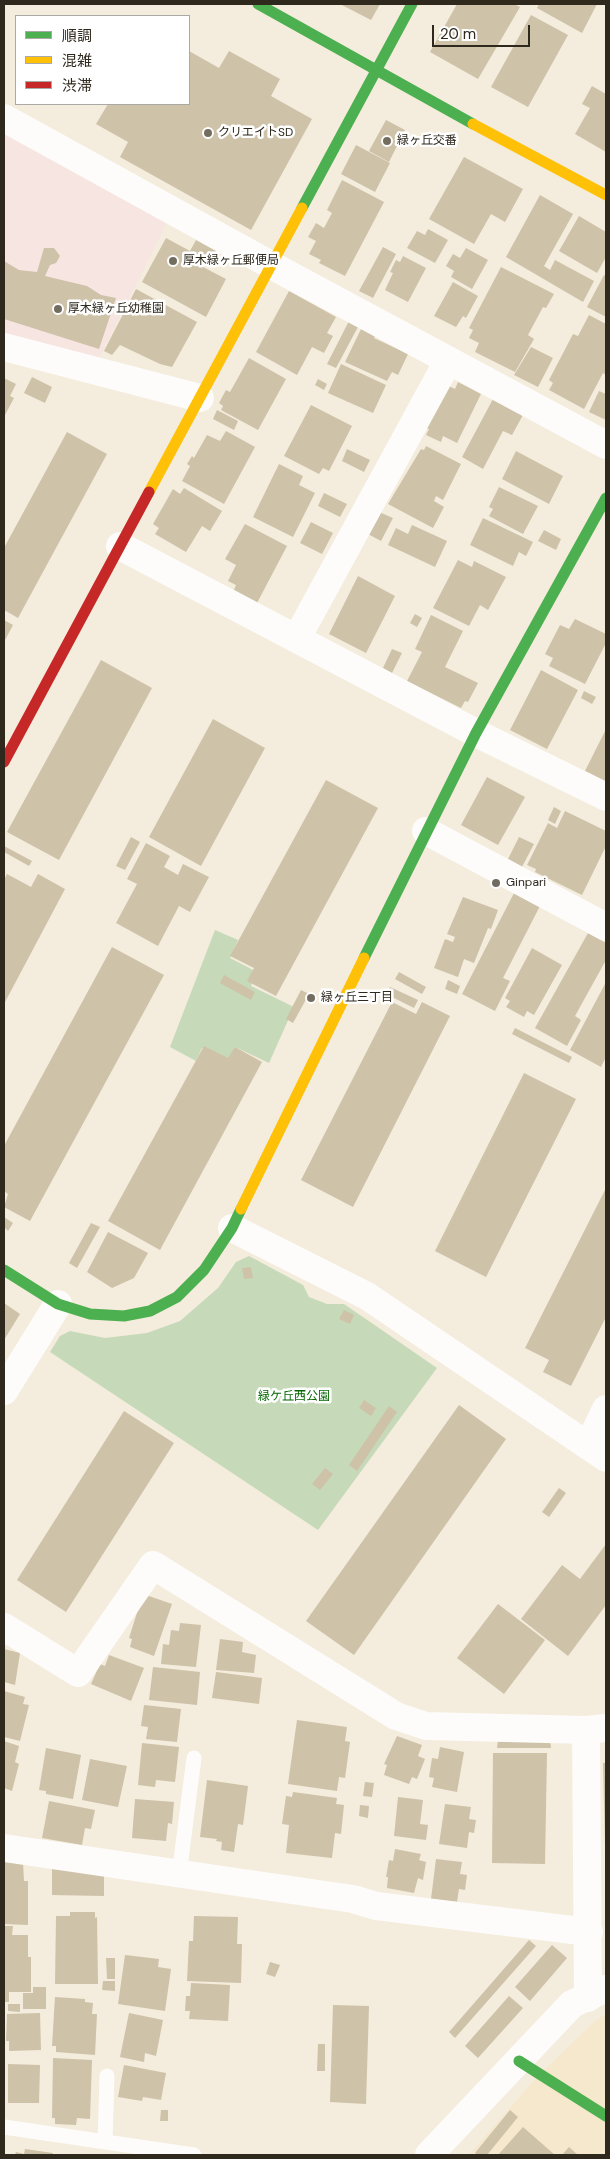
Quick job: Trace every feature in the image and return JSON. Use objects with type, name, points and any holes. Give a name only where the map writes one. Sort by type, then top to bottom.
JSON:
[{"type":"street","points":[[258,4],[375,71],[606,195]]},
{"type":"street","points":[[4,762],[412,4]]},
{"type":"street","points":[[4,118],[271,265],[606,445]]},
{"type":"street","points":[[4,347],[200,398]]},
{"type":"street","points":[[297,638],[448,361]]},
{"type":"street","points":[[4,1270],[58,1304],[90,1314],[124,1316],[150,1311],[177,1297],[204,1270],[232,1228],[426,831],[476,733],[606,498]]},
{"type":"street","points":[[120,546],[476,733],[606,797]]},
{"type":"street","points":[[426,831],[606,927]]},
{"type":"street","points":[[232,1228],[367,1296],[597,1452],[606,1409]]},
{"type":"street","points":[[4,1391],[58,1304]]},
{"type":"street","points":[[4,1627],[78,1673],[153,1564],[396,1716],[426,1726],[596,1729],[589,1932],[597,1993],[572,2004],[429,2155]]},
{"type":"street","points":[[4,1848],[353,1899],[376,1906],[589,1932]]},
{"type":"street","points":[[520,2061],[606,2116]]},
{"type":"lane","points":[[179,1875],[194,1758]]},
{"type":"lane","points":[[105,2142],[107,2076]]},
{"type":"lane","points":[[4,2127],[194,2155]]},
{"type":"shaded area","points":[[4,130],[169,219],[98,361],[4,334]]},
{"type":"shaded area","points":[[606,2014],[606,2155],[469,2155],[536,2078],[594,2022]]},
{"type":"green space","points":[[215,930],[238,940],[230,958],[257,972],[251,986],[294,1007],[269,1063],[235,1047],[229,1059],[202,1048],[196,1061],[170,1047]]},
{"type":"green space","name":"緑ケ丘西公園","points":[[249,1256],[303,1285],[309,1297],[327,1304],[344,1304],[437,1368],[318,1530],[50,1352],[60,1336],[70,1331],[105,1338],[147,1333],[180,1321],[218,1288],[236,1262]]},
{"type":"building","points":[[340,4],[380,4],[371,20]]},
{"type":"building","points":[[457,4],[514,4],[520,7],[478,79],[430,52]]},
{"type":"building","points":[[539,4],[597,4],[582,33],[537,8]]},
{"type":"building","points":[[531,15],[568,35],[528,107],[491,87]]},
{"type":"building","name":"クリエイトSD","points":[[229,51],[280,79],[271,96],[312,119],[251,230],[120,157],[128,142],[96,124],[107,105],[190,105],[190,52],[219,68]]},
{"type":"building","points":[[592,86],[606,94],[606,152],[575,134],[590,108],[582,104]]},
{"type":"building","name":"緑ヶ丘交番","points":[[386,120],[405,130],[389,162],[369,151]]},
{"type":"building","points":[[356,145],[390,163],[375,192],[341,174]]},
{"type":"building","points":[[464,157],[523,189],[505,222],[491,214],[474,244],[429,219]]},
{"type":"building","points":[[342,180],[384,202],[345,276],[319,263],[321,260],[309,254],[316,241],[308,237],[316,223],[324,228],[332,213],[327,210]]},
{"type":"building","points":[[540,195],[573,214],[544,266],[550,270],[555,260],[594,281],[583,302],[506,257]]},
{"type":"building","points":[[579,216],[606,232],[606,257],[597,273],[559,251]]},
{"type":"building","points":[[428,229],[448,240],[435,263],[407,248],[417,231],[425,235]]},
{"type":"building","name":"厚木緑ヶ丘郵便局","points":[[166,238],[190,251],[196,240],[216,251],[210,262],[204,259],[201,266],[226,279],[206,317],[142,282]]},
{"type":"building","points":[[383,247],[396,254],[373,298],[359,291]]},
{"type":"building","name":"厚木緑ヶ丘幼稚園","points":[[44,248],[54,248],[60,256],[56,263],[50,265],[45,276],[87,286],[101,295],[116,298],[99,349],[4,319],[4,261],[19,270],[37,272]]},
{"type":"building","points":[[466,248],[488,260],[472,289],[451,277],[454,271],[446,266],[453,254],[460,258]]},
{"type":"building","points":[[403,256],[426,268],[408,302],[385,290],[393,273],[390,272],[396,260],[400,262]]},
{"type":"building","points":[[501,267],[554,294],[546,308],[543,307],[528,335],[534,339],[515,372],[475,352],[479,343],[469,338],[473,330],[469,328]]},
{"type":"building","points":[[604,275],[606,276],[606,317],[587,307]]},
{"type":"building","points":[[453,282],[478,296],[466,318],[463,316],[456,327],[434,316]]},
{"type":"building","points":[[136,289],[197,322],[172,367],[160,364],[120,345],[112,355],[104,351]]},
{"type":"building","points":[[289,291],[336,317],[327,333],[333,336],[324,353],[312,347],[297,375],[256,352]]},
{"type":"building","points":[[589,315],[606,324],[606,375],[603,373],[584,409],[549,390],[553,383],[549,380],[573,334],[578,336]]},
{"type":"building","points":[[349,321],[359,325],[336,368],[327,364]]},
{"type":"building","points":[[362,327],[376,334],[374,338],[408,354],[398,375],[392,372],[387,381],[345,362]]},
{"type":"building","points":[[531,347],[553,358],[538,387],[514,375]]},
{"type":"building","points":[[249,358],[286,379],[258,430],[221,410],[223,406],[219,403],[226,390],[230,392]]},
{"type":"building","points":[[341,364],[386,385],[373,413],[328,393]]},
{"type":"building","points":[[32,377],[52,387],[45,403],[24,393]]},
{"type":"building","points":[[4,378],[16,384],[10,396],[14,398],[4,417]]},
{"type":"building","points":[[318,379],[327,384],[324,390],[315,385]]},
{"type":"building","points":[[458,382],[481,394],[457,443],[443,436],[441,442],[426,435],[429,429],[426,428],[449,386],[455,389]]},
{"type":"building","points":[[599,391],[606,394],[606,420],[589,412]]},
{"type":"building","points":[[493,399],[523,415],[512,435],[503,431],[483,469],[462,457]]},
{"type":"building","points":[[311,405],[352,426],[329,471],[323,468],[319,474],[284,456]]},
{"type":"building","points":[[217,410],[238,421],[234,430],[213,419]]},
{"type":"building","points":[[226,431],[255,447],[224,504],[182,481],[190,466],[187,464],[192,456],[194,458],[207,435],[220,441]]},
{"type":"building","points":[[67,432],[107,454],[18,618],[4,610],[4,548]]},
{"type":"building","points":[[426,446],[461,464],[443,500],[436,496],[434,501],[444,507],[433,528],[388,504],[421,449],[424,450]]},
{"type":"building","points":[[347,449],[370,460],[364,472],[342,461]]},
{"type":"building","points":[[516,451],[563,476],[549,504],[502,479]]},
{"type":"building","points":[[279,464],[303,476],[299,485],[315,493],[293,537],[253,517]]},
{"type":"building","points":[[499,487],[538,506],[523,534],[489,516],[493,509],[489,507]]},
{"type":"building","points":[[184,488],[222,511],[210,531],[202,526],[186,552],[155,534],[159,528],[153,524],[173,489],[180,494]]},
{"type":"building","points":[[324,493],[347,504],[340,517],[318,506]]},
{"type":"building","points":[[379,512],[393,518],[381,541],[368,534]]},
{"type":"building","points":[[483,518],[533,542],[526,556],[519,552],[513,566],[470,545]]},
{"type":"building","points":[[311,522],[333,533],[322,554],[300,543]]},
{"type":"building","points":[[245,524],[287,546],[257,603],[234,590],[236,585],[228,581],[236,565],[225,559]]},
{"type":"building","points":[[412,525],[447,541],[435,567],[388,545],[396,528],[408,534]]},
{"type":"building","points":[[544,530],[561,539],[556,550],[538,541]]},
{"type":"building","points":[[458,560],[472,567],[474,561],[506,577],[488,610],[480,605],[469,626],[433,608]]},
{"type":"building","points":[[358,576],[395,596],[366,653],[329,634]]},
{"type":"building","points":[[415,614],[422,618],[417,627],[410,623]]},
{"type":"building","points":[[431,615],[463,631],[445,667],[478,683],[468,702],[465,701],[461,708],[407,681],[422,652],[415,649]]},
{"type":"building","points":[[575,619],[606,634],[606,643],[585,684],[549,666],[553,658],[545,654],[560,625],[569,629]]},
{"type":"building","points":[[4,620],[13,625],[4,642]]},
{"type":"building","points":[[392,649],[402,653],[392,673],[383,668]]},
{"type":"building","points":[[101,660],[152,688],[59,860],[7,832]]},
{"type":"building","points":[[541,670],[578,690],[547,749],[510,730]]},
{"type":"building","points":[[584,691],[596,697],[592,704],[581,698]]},
{"type":"building","points":[[213,719],[265,748],[201,866],[149,837]]},
{"type":"building","points":[[606,729],[606,782],[585,771]]},
{"type":"building","points":[[487,777],[525,797],[498,845],[461,825]]},
{"type":"building","points":[[326,780],[378,808],[276,996],[247,981],[254,968],[230,956]]},
{"type":"building","points":[[554,807],[561,811],[555,824],[548,820]]},
{"type":"building","points":[[565,811],[606,831],[606,846],[582,895],[535,872],[536,869],[527,865],[548,823],[557,828]]},
{"type":"building","points":[[131,837],[140,842],[125,870],[116,866]]},
{"type":"building","points":[[519,837],[534,844],[522,867],[508,859]]},
{"type":"building","points":[[146,843],[170,856],[164,867],[178,875],[183,864],[209,877],[190,912],[179,906],[158,946],[116,923],[137,884],[127,879]]},
{"type":"building","points":[[4,846],[32,861],[29,866],[4,852]]},
{"type":"building","points":[[7,874],[31,887],[38,874],[65,889],[4,1004],[4,880]]},
{"type":"building","points":[[514,893],[540,906],[503,978],[510,981],[495,1011],[462,994]]},
{"type":"building","points":[[463,897],[498,910],[491,929],[488,928],[474,963],[464,959],[458,977],[434,968],[445,939],[453,942],[455,937],[447,934]]},
{"type":"building","points":[[588,933],[606,943],[606,960],[575,1016],[581,1020],[567,1046],[535,1028]]},
{"type":"building","points":[[112,947],[164,975],[30,1221],[4,1207],[8,1194],[4,1191],[4,1146]]},
{"type":"building","points":[[532,948],[562,965],[534,1015],[527,1011],[524,1017],[506,1007],[510,1001],[505,998]]},
{"type":"building","points":[[399,972],[426,987],[422,994],[395,979]]},
{"type":"building","points":[[224,975],[255,992],[251,1000],[220,983]]},
{"type":"building","points":[[448,980],[460,986],[457,994],[445,989]]},
{"type":"building","points":[[606,982],[606,1057],[601,1067],[570,1050]]},
{"type":"building","points":[[390,987],[418,1000],[414,1008],[386,994]]},
{"type":"building","points":[[301,990],[309,994],[293,1023],[286,1019]]},
{"type":"building","points":[[392,1002],[416,1014],[422,1002],[450,1016],[353,1207],[301,1180]]},
{"type":"building","points":[[515,1028],[572,1057],[569,1063],[512,1034]]},
{"type":"building","points":[[204,1046],[228,1058],[235,1047],[262,1062],[160,1250],[108,1221]]},
{"type":"building","points":[[524,1073],[576,1099],[486,1277],[435,1251]]},
{"type":"building","points":[[606,1188],[606,1317],[571,1386],[543,1372],[549,1360],[525,1348]]},
{"type":"building","points":[[4,1217],[13,1223],[8,1231],[4,1227]]},
{"type":"building","points":[[91,1223],[100,1227],[77,1268],[69,1263]]},
{"type":"building","points":[[108,1232],[148,1253],[134,1278],[112,1288],[87,1272]]},
{"type":"building","points":[[251,1267],[253,1278],[244,1279],[242,1268]]},
{"type":"building","points":[[4,1303],[20,1314],[4,1340]]},
{"type":"building","points":[[344,1310],[354,1315],[350,1324],[339,1319]]},
{"type":"building","points":[[364,1400],[376,1408],[371,1416],[359,1408]]},
{"type":"building","points":[[459,1405],[506,1439],[354,1655],[306,1621]]},
{"type":"building","points":[[389,1406],[397,1412],[357,1471],[349,1465]]},
{"type":"building","points":[[124,1411],[174,1443],[66,1612],[17,1580]]},
{"type":"building","points":[[325,1468],[333,1474],[320,1490],[312,1484]]},
{"type":"building","points":[[559,1488],[566,1493],[549,1517],[542,1512]]},
{"type":"building","points":[[606,1544],[606,1605],[568,1656],[521,1619],[562,1565],[580,1579]]},
{"type":"building","points":[[143,1594],[172,1604],[154,1656],[130,1647],[132,1639],[129,1638]]},
{"type":"building","points":[[498,1604],[545,1640],[504,1694],[457,1658]]},
{"type":"building","points":[[180,1623],[201,1625],[196,1667],[161,1664],[163,1644],[169,1645],[171,1630],[179,1631]]},
{"type":"building","points":[[220,1639],[243,1642],[242,1652],[256,1655],[254,1673],[216,1670]]},
{"type":"building","points":[[4,1649],[20,1653],[15,1685],[4,1682]]},
{"type":"building","points":[[109,1655],[144,1668],[131,1701],[91,1684],[100,1664],[105,1666]]},
{"type":"building","points":[[153,1667],[200,1672],[197,1705],[149,1700]]},
{"type":"building","points":[[216,1672],[262,1678],[259,1704],[212,1698]]},
{"type":"building","points":[[4,1691],[25,1697],[23,1704],[29,1705],[20,1741],[4,1737]]},
{"type":"building","points":[[144,1705],[181,1709],[177,1742],[146,1739],[148,1727],[141,1726]]},
{"type":"building","points":[[297,1720],[347,1727],[345,1741],[350,1742],[345,1778],[339,1777],[337,1791],[288,1784]]},
{"type":"building","points":[[397,1736],[422,1745],[418,1756],[425,1759],[417,1779],[412,1777],[409,1784],[384,1775],[387,1765],[384,1764]]},
{"type":"building","points":[[550,1739],[551,1748],[497,1748],[498,1740]]},
{"type":"building","points":[[4,1741],[19,1746],[15,1762],[19,1764],[12,1791],[4,1788]]},
{"type":"building","points":[[142,1743],[179,1747],[175,1782],[156,1780],[155,1787],[138,1785]]},
{"type":"building","points":[[440,1747],[464,1752],[457,1792],[432,1787],[434,1778],[429,1777],[432,1758],[438,1759]]},
{"type":"building","points":[[46,1748],[81,1755],[73,1799],[46,1794],[46,1791],[39,1790]]},
{"type":"building","points":[[493,1753],[547,1753],[545,1864],[492,1863]]},
{"type":"building","points":[[90,1759],[127,1766],[118,1807],[82,1800]]},
{"type":"building","points":[[603,1763],[606,1763],[606,1845],[605,1845]]},
{"type":"building","points":[[207,1780],[248,1786],[243,1825],[238,1824],[234,1852],[221,1850],[222,1842],[216,1841],[217,1839],[200,1837]]},
{"type":"building","points":[[365,1782],[374,1783],[372,1797],[363,1796]]},
{"type":"building","points":[[293,1792],[337,1798],[336,1804],[344,1805],[341,1834],[335,1833],[332,1858],[286,1853],[289,1825],[282,1824],[286,1796],[292,1797]]},
{"type":"building","points":[[398,1797],[423,1800],[420,1824],[428,1825],[426,1840],[394,1836]]},
{"type":"building","points":[[135,1799],[174,1802],[172,1824],[168,1823],[166,1841],[132,1838]]},
{"type":"building","points":[[49,1801],[95,1810],[91,1829],[85,1828],[82,1845],[42,1838]]},
{"type":"building","points":[[445,1804],[471,1807],[469,1819],[476,1820],[474,1833],[469,1832],[467,1848],[439,1844]]},
{"type":"building","points":[[360,1805],[369,1806],[368,1818],[359,1816]]},
{"type":"building","points":[[395,1849],[421,1854],[419,1860],[426,1862],[423,1880],[418,1878],[414,1893],[387,1888],[388,1877],[386,1877],[389,1860],[393,1861]]},
{"type":"building","points":[[4,1859],[23,1862],[24,1881],[28,1881],[28,1925],[4,1924]]},
{"type":"building","points":[[436,1859],[462,1862],[460,1874],[467,1875],[465,1890],[459,1889],[457,1902],[431,1899]]},
{"type":"building","points":[[52,1869],[104,1872],[104,1896],[52,1895]]},
{"type":"building","points":[[70,1912],[95,1912],[95,1918],[97,1917],[98,1984],[55,1984],[56,1916],[70,1916]]},
{"type":"building","points":[[194,1916],[238,1917],[237,1944],[242,1944],[241,1983],[187,1981],[189,1941],[193,1941]]},
{"type":"building","points":[[4,1926],[13,1926],[12,1935],[28,1935],[28,1957],[31,1957],[31,1992],[9,1992],[9,2002],[4,2002]]},
{"type":"building","points":[[529,1940],[536,1946],[455,2038],[449,2032]]},
{"type":"building","points":[[552,1945],[567,1958],[530,2001],[515,1987]]},
{"type":"building","points":[[125,1955],[159,1959],[158,1967],[171,1969],[165,2011],[118,2004]]},
{"type":"building","points":[[106,1958],[115,1958],[115,1979],[107,1979]]},
{"type":"building","points":[[270,1962],[280,1965],[275,1977],[266,1974]]},
{"type":"building","points":[[103,1981],[115,1981],[115,1991],[102,1990]]},
{"type":"building","points":[[191,1983],[230,1985],[228,2021],[189,2019],[190,2011],[185,2011],[186,1996],[190,1996]]},
{"type":"building","points":[[33,1987],[46,1987],[46,2009],[23,2009],[23,1993],[33,1993]]},
{"type":"building","points":[[509,1996],[523,2008],[478,2058],[465,2046]]},
{"type":"building","points":[[55,1997],[85,1999],[85,2002],[93,2003],[92,2014],[97,2014],[95,2055],[56,2052],[56,2046],[52,2046]]},
{"type":"building","points":[[8,2004],[20,2004],[20,2012],[8,2011]]},
{"type":"building","points":[[333,2005],[369,2006],[366,2104],[330,2102]]},
{"type":"building","points":[[40,2013],[41,2050],[9,2051],[9,2041],[6,2041],[7,2014]]},
{"type":"building","points":[[129,2013],[163,2020],[156,2056],[145,2053],[144,2062],[120,2057]]},
{"type":"building","points":[[318,2044],[325,2044],[325,2071],[317,2071]]},
{"type":"building","points":[[53,2058],[92,2060],[90,2119],[77,2118],[76,2125],[55,2124],[55,2118],[52,2118]]},
{"type":"building","points":[[8,2064],[40,2065],[39,2103],[8,2103]]},
{"type":"building","points":[[124,2065],[166,2073],[161,2100],[143,2097],[142,2101],[118,2097]]},
{"type":"building","points":[[161,2110],[168,2110],[168,2121],[160,2121]]},
{"type":"building","points":[[510,2110],[518,2117],[487,2155],[475,2153]]},
{"type":"building","points":[[523,2127],[555,2155],[498,2155]]},
{"type":"building","points":[[569,2147],[578,2155],[562,2155]]},
{"type":"building","points":[[25,2149],[53,2153],[52,2155],[15,2155],[16,2152],[24,2154]]},
{"type":"traffic: fast","points":[[258,4],[473,124]]},
{"type":"traffic: fast","points":[[302,208],[412,4]]},
{"type":"traffic: fast","points":[[364,958],[476,733],[606,498]]},
{"type":"traffic: fast","points":[[4,1270],[58,1304],[90,1314],[124,1316],[150,1311],[177,1297],[204,1270],[232,1228],[241,1209]]},
{"type":"traffic: fast","points":[[519,2061],[606,2116]]},
{"type":"traffic: slow","points":[[473,124],[606,195]]},
{"type":"traffic: slow","points":[[149,492],[302,208]]},
{"type":"traffic: slow","points":[[241,1209],[364,958]]},
{"type":"traffic: jam","points":[[4,762],[149,492]]},
{"type":"place","name":"クリエイトSD","points":[[208,133]]},
{"type":"place","name":"緑ヶ丘交番","points":[[387,141]]},
{"type":"place","name":"厚木緑ヶ丘郵便局","points":[[173,261]]},
{"type":"place","name":"厚木緑ヶ丘幼稚園","points":[[58,309]]},
{"type":"place","name":"Ginpari","points":[[496,883]]},
{"type":"place","name":"緑ヶ丘三丁目","points":[[311,998]]}]
